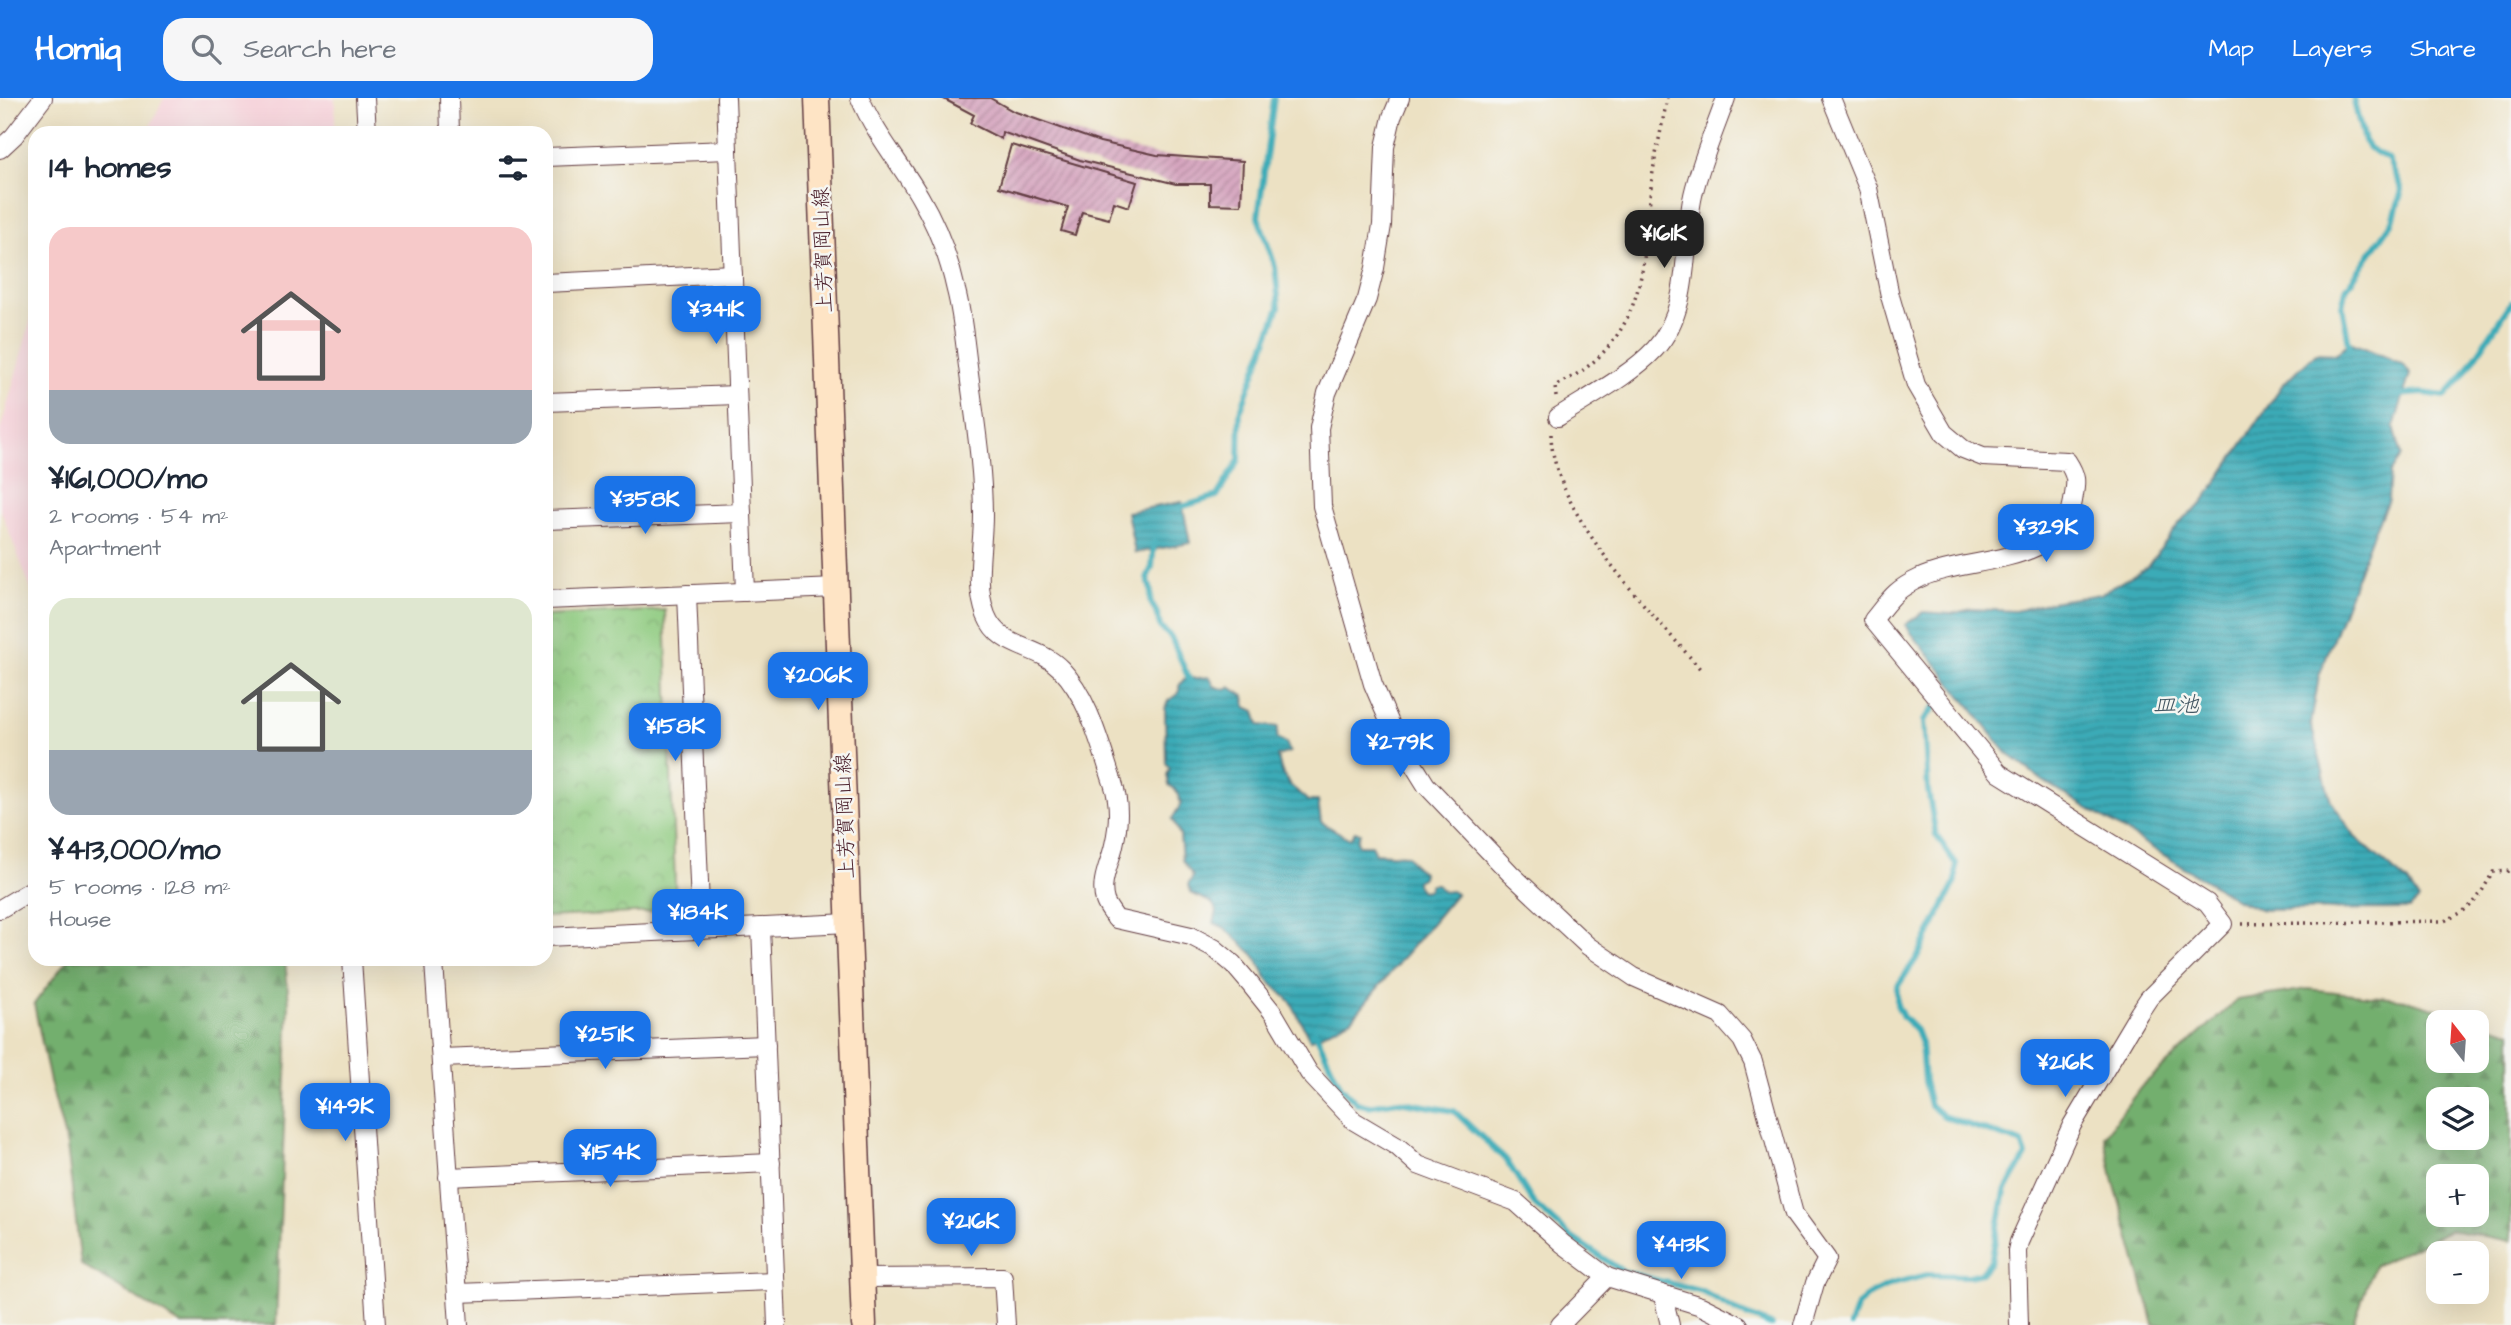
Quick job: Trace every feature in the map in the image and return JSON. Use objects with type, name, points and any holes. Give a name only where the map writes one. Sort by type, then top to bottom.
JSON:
[{"type":"main road","name":"上芳賀岡山線","points":[[817,98],[864,1325]]},
{"type":"street","points":[[0,149],[22,127],[43,98]]},
{"type":"street","points":[[365,98],[367,126]]},
{"type":"street","points":[[449,98],[450,126]]},
{"type":"street","points":[[726,98],[745,592]]},
{"type":"street","points":[[860,98],[871,121],[931,218],[948,260],[957,292],[976,425],[983,515],[981,596],[986,616],[995,632],[1010,642],[1043,655],[1060,667],[1072,683],[1085,707],[1115,789],[1120,810],[1114,847],[1106,866],[1105,902],[1116,919],[1191,936],[1214,948],[1233,964],[1258,994],[1274,1014],[1309,1073],[1353,1121],[1398,1147],[1418,1165],[1516,1202],[1563,1244],[1607,1277],[1701,1306],[1739,1325]]},
{"type":"street","points":[[1400,98],[1385,147],[1382,225],[1367,299],[1327,393],[1319,428],[1322,506],[1373,684],[1395,735],[1426,785],[1510,873],[1588,946],[1634,977],[1720,1015],[1742,1040],[1753,1062],[1794,1214],[1827,1259],[1815,1283],[1803,1325]]},
{"type":"street","points":[[1559,417],[1626,373],[1656,349],[1670,326],[1681,295],[1692,198],[1726,98]]},
{"type":"street","points":[[1831,98],[1868,188],[1890,296],[1916,385],[1944,433],[1963,449],[1983,457],[2067,461],[2076,475],[2073,505],[2066,521],[2053,537],[2033,549],[1923,576],[1896,590],[1873,620],[1999,773],[2207,903],[2223,924],[2149,998],[2072,1125],[2019,1242],[2019,1325]]},
{"type":"street","points":[[553,157],[729,150]]},
{"type":"street","points":[[553,283],[733,274]]},
{"type":"street","points":[[553,402],[737,395]]},
{"type":"street","points":[[553,520],[742,513]]},
{"type":"street","points":[[553,600],[836,588]]},
{"type":"street","points":[[687,594],[701,930]]},
{"type":"street","points":[[0,909],[28,892]]},
{"type":"street","points":[[553,937],[849,923]]},
{"type":"street","points":[[761,927],[777,1325]]},
{"type":"street","points":[[352,966],[376,1325]]},
{"type":"street","points":[[434,966],[459,1325]]},
{"type":"street","points":[[441,1058],[766,1045]]},
{"type":"street","points":[[448,1177],[771,1163]]},
{"type":"street","points":[[862,1278],[1003,1277],[1006,1325]]},
{"type":"street","points":[[1560,1325],[1607,1277]]},
{"type":"street","points":[[457,1293],[775,1281]]},
{"type":"street","points":[[1663,1296],[1671,1325]]},
{"type":"path","points":[[1667,98],[1651,184],[1646,251],[1638,296],[1619,334],[1587,368],[1555,386],[1559,417],[1551,429],[1552,454],[1560,482],[1612,565],[1702,671]]},
{"type":"path","points":[[2223,924],[2444,922],[2465,912],[2477,901],[2493,872],[2511,872]]},
{"type":"shaded area","points":[[164,98],[335,98],[335,126],[150,126]]},
{"type":"shaded area","points":[[28,330],[28,582],[0,508],[0,431]]},
{"type":"green space","points":[[665,610],[676,911],[553,917],[553,616]]},
{"type":"green space","points":[[63,966],[286,966],[289,1003],[276,1325],[182,1325],[81,1265],[67,1146],[34,1004]]},
{"type":"green space","points":[[2308,989],[2407,1000],[2441,1010],[2426,1010],[2426,1073],[2489,1073],[2489,1024],[2511,1031],[2511,1241],[2450,1230],[2374,1266],[2353,1325],[2154,1325],[2104,1136],[2141,1087],[2237,1000]]},
{"type":"water","name":"皿池","points":[[2350,342],[2403,364],[2410,374],[2394,427],[2402,456],[2390,473],[2388,500],[2319,676],[2311,724],[2330,799],[2355,837],[2408,883],[2419,900],[2409,909],[2262,910],[2239,901],[2043,781],[2007,753],[1905,625],[1923,612],[1951,614],[1972,609],[2015,611],[2100,594],[2147,567],[2181,521],[2201,505],[2283,384],[2316,353],[2336,354]]},
{"type":"water","points":[[1182,502],[1190,543],[1135,553],[1127,512]]},
{"type":"water","points":[[1210,677],[1214,686],[1226,690],[1230,687],[1244,696],[1246,707],[1255,711],[1259,725],[1278,727],[1277,738],[1286,743],[1290,752],[1277,756],[1282,772],[1290,785],[1308,801],[1318,801],[1321,822],[1350,839],[1355,831],[1360,833],[1357,841],[1359,845],[1371,845],[1375,853],[1407,855],[1423,872],[1422,878],[1416,881],[1421,891],[1428,890],[1430,884],[1437,884],[1443,892],[1451,891],[1456,894],[1352,1019],[1310,1040],[1291,1002],[1268,980],[1255,956],[1225,928],[1214,923],[1217,911],[1212,903],[1191,893],[1188,885],[1193,876],[1182,860],[1180,835],[1172,819],[1181,804],[1176,790],[1169,785],[1167,775],[1170,769],[1166,763],[1165,709],[1168,701],[1179,693],[1179,686],[1184,679]]},
{"type":"building","points":[[942,98],[990,98],[1013,111],[1100,142],[1157,155],[1243,161],[1241,205],[1210,204],[1210,184],[1176,184],[1080,160],[1002,132],[1001,139],[970,123],[974,115]]},
{"type":"building","points":[[1011,145],[1137,182],[1129,207],[1114,202],[1109,219],[1082,212],[1075,235],[1061,231],[1068,207],[999,187]]},
{"type":"waterway","points":[[1175,509],[1217,496],[1239,460],[1240,412],[1279,307],[1275,266],[1258,217],[1274,98]]},
{"type":"waterway","points":[[2350,349],[2342,306],[2346,289],[2393,221],[2402,190],[2388,159],[2369,148],[2364,141],[2353,98]]},
{"type":"waterway","points":[[2398,395],[2423,393],[2445,396],[2463,376],[2511,303]]},
{"type":"waterway","points":[[1154,542],[1152,567],[1147,578],[1151,590],[1150,601],[1158,615],[1160,627],[1171,637],[1192,686]]},
{"type":"waterway","points":[[1850,1325],[1857,1306],[1871,1294],[1892,1284],[1927,1275],[1969,1276],[1981,1273],[1991,1261],[2005,1191],[2026,1156],[2022,1143],[1943,1116],[1930,1105],[1924,1081],[1921,1043],[1916,1030],[1903,1017],[1897,1005],[1897,987],[1918,956],[1956,881],[1956,864],[1936,835],[1928,790],[1924,720],[1936,706]]},
{"type":"waterway","points":[[1314,1030],[1341,1087],[1357,1103],[1368,1106],[1398,1101],[1454,1111],[1507,1161],[1534,1204],[1571,1237],[1622,1271],[1703,1292],[1738,1312],[1771,1325]]}]
